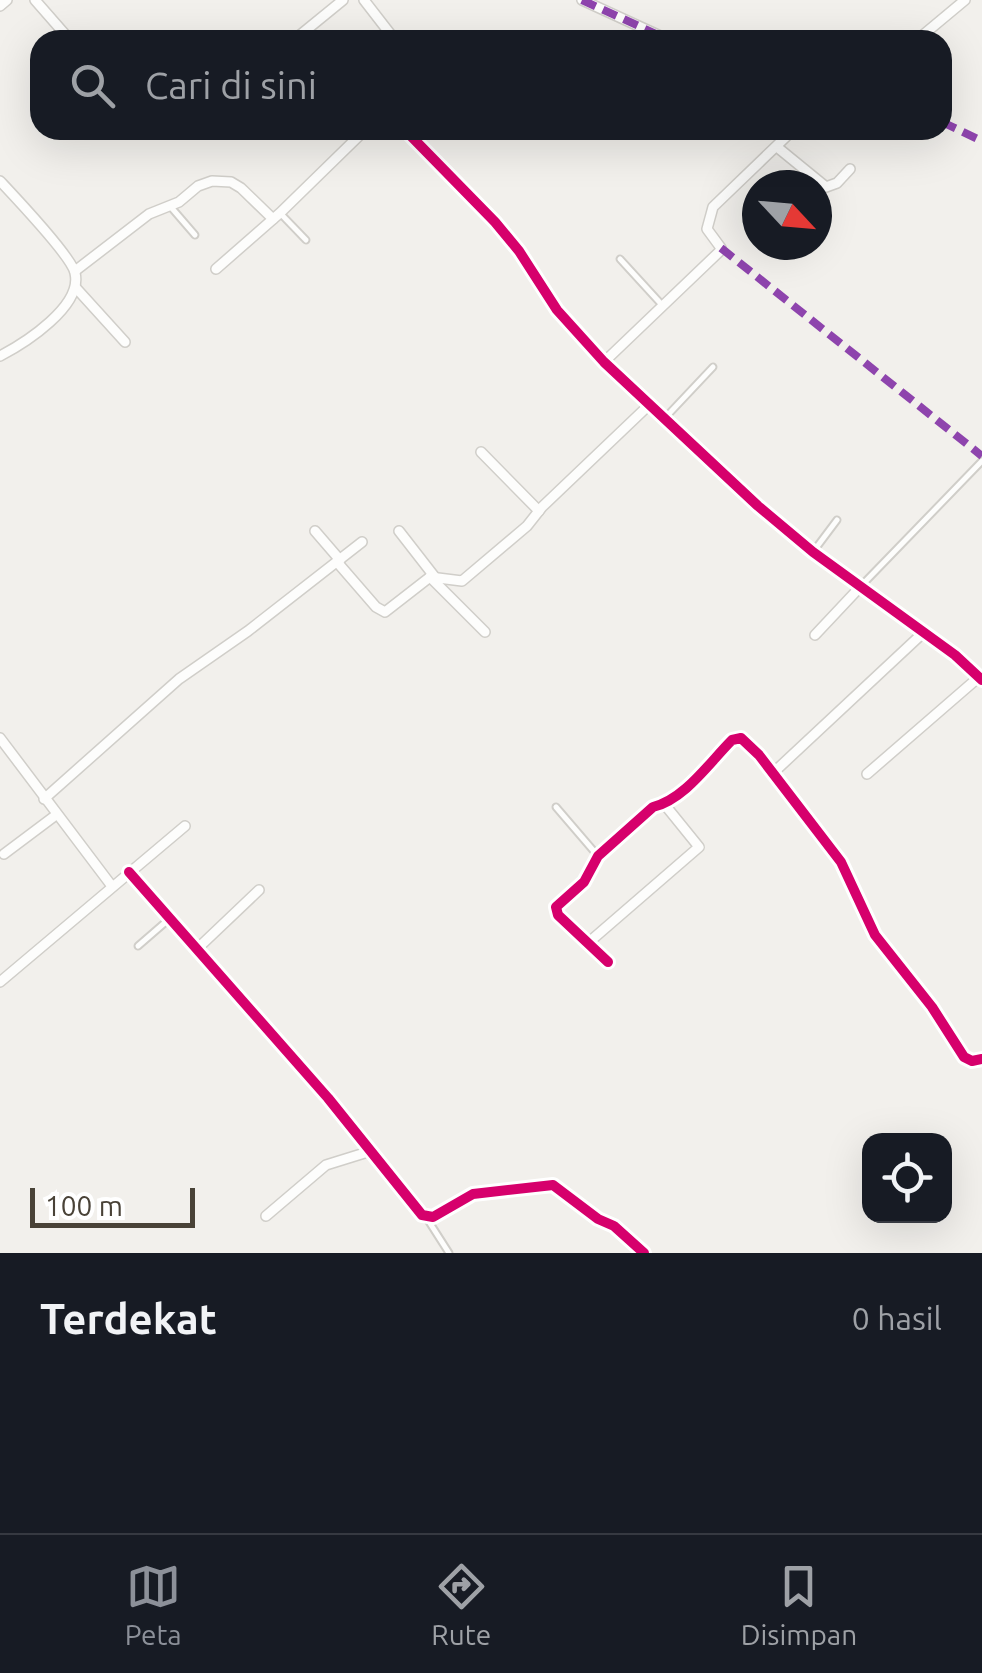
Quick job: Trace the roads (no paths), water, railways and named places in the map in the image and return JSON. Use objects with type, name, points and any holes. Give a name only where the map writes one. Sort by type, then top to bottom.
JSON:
[{"type":"street","points":[[0,6],[7,0]]},
{"type":"street","points":[[35,0],[61,30]]},
{"type":"street","points":[[306,30],[343,0]]},
{"type":"street","points":[[364,0],[387,30]]},
{"type":"street","points":[[582,0],[647,30]]},
{"type":"street","points":[[928,30],[965,0]]},
{"type":"street","points":[[216,269],[355,140]]},
{"type":"street","points":[[415,140],[495,222],[520,251],[558,310],[649,405],[758,506],[981,679],[867,774]]},
{"type":"street","points":[[604,362],[721,248],[708,229],[713,207],[783,140]]},
{"type":"street","points":[[777,146],[826,188],[850,169]]},
{"type":"street","points":[[0,181],[75,271],[76,288],[68,304],[29,339],[0,356]]},
{"type":"street","points":[[75,271],[139,221],[212,181],[231,182],[276,216]]},
{"type":"street","points":[[76,288],[125,342]]},
{"type":"street","points":[[432,577],[462,582],[527,526],[649,405]]},
{"type":"street","points":[[481,452],[539,511]]},
{"type":"street","points":[[315,530],[385,612],[432,577]]},
{"type":"street","points":[[399,531],[432,577],[485,632]]},
{"type":"street","points":[[44,799],[179,678],[248,631],[362,542]]},
{"type":"street","points":[[815,636],[862,586]]},
{"type":"street","points":[[772,773],[924,632]]},
{"type":"street","points":[[0,738],[111,885]]},
{"type":"street","points":[[608,962],[558,915],[556,907],[584,882],[598,856],[653,807],[665,805],[736,738],[741,738],[841,862],[875,935],[932,1007],[964,1057],[982,1059]]},
{"type":"street","points":[[588,944],[700,846],[665,805]]},
{"type":"street","points":[[4,854],[56,815]]},
{"type":"street","points":[[0,982],[186,826]]},
{"type":"street","points":[[129,872],[426,1218],[473,1194],[553,1185],[598,1220],[614,1226],[644,1253]]},
{"type":"street","points":[[197,948],[260,890]]},
{"type":"street","points":[[266,1216],[326,1165],[371,1150]]},
{"type":"lane","points":[[170,206],[195,235]]},
{"type":"lane","points":[[276,216],[306,240]]},
{"type":"lane","points":[[620,260],[663,306]]},
{"type":"lane","points":[[664,419],[713,367]]},
{"type":"lane","points":[[862,586],[982,462]]},
{"type":"lane","points":[[814,552],[837,520]]},
{"type":"lane","points":[[556,806],[598,856]]},
{"type":"lane","points":[[138,946],[171,918]]},
{"type":"lane","points":[[426,1218],[448,1253]]}]
